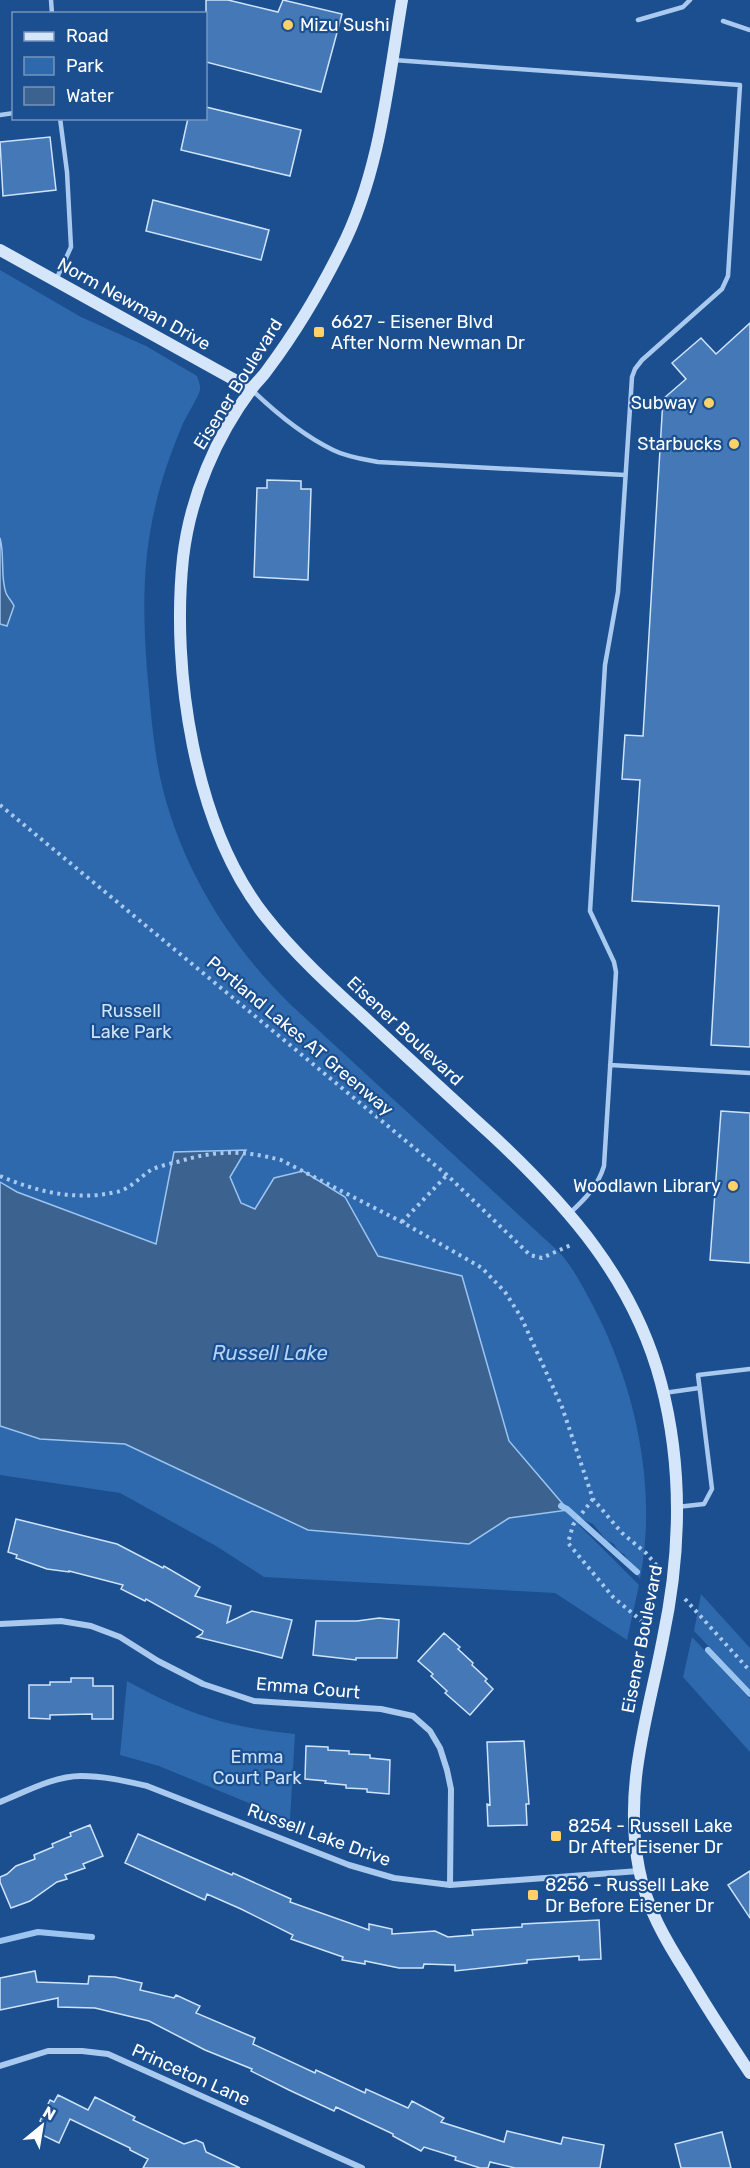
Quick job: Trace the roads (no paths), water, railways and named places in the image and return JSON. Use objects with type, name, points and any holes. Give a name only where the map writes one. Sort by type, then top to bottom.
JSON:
[{"type":"street","name":"Eisener Boulevard","points":[[402,0],[375,147],[355,221],[317,292],[268,370],[251,389],[228,427],[206,469],[190,517],[183,557],[181,600],[182,646],[189,725],[201,780],[229,859],[243,885],[265,917],[314,971],[518,1160],[570,1213],[612,1269],[630,1302],[653,1354],[664,1393],[676,1458],[677,1508],[673,1586],[633,1786],[633,1826],[639,1871],[650,1907],[663,1936],[750,2073]]},
{"type":"street","name":"Norm Newman Drive","points":[[0,250],[251,389]]},
{"type":"street","name":"Emma Court","points":[[0,1624],[61,1621],[91,1626],[120,1637],[158,1661],[203,1684],[254,1701],[381,1709],[413,1716],[430,1731],[440,1748],[447,1770],[451,1789],[450,1885]]},
{"type":"street","name":"Russell Lake Drive","points":[[0,1802],[45,1784],[79,1776],[112,1779],[147,1786],[349,1865],[394,1878],[450,1885],[639,1871]]},
{"type":"street","name":"Princeton Lane","points":[[0,2066],[48,2051],[108,2054],[362,2168]]},
{"type":"lane","points":[[638,20],[683,7],[690,0]]},
{"type":"lane","points":[[723,21],[750,30]]},
{"type":"lane","points":[[392,60],[740,85],[728,276],[722,289],[642,360],[635,369],[631,387],[618,592],[605,665],[590,910],[614,962],[616,972],[604,1166],[595,1187],[570,1213]]},
{"type":"lane","points":[[56,281],[71,247],[67,172],[60,120]]},
{"type":"lane","points":[[251,389],[278,414],[332,450],[352,458],[378,462],[626,476]]},
{"type":"lane","points":[[610,1065],[750,1073]]},
{"type":"lane","points":[[677,1508],[704,1504],[712,1489],[698,1375],[750,1369]]},
{"type":"lane","points":[[664,1393],[699,1388]]},
{"type":"water","points":[[0,538],[4,586],[14,606],[7,626],[0,624]]},
{"type":"water","name":"Russell Lake","points":[[246,1150],[230,1177],[241,1203],[255,1209],[274,1178],[303,1171],[345,1197],[378,1256],[462,1276],[509,1441],[568,1510],[509,1518],[469,1544],[308,1530],[125,1444],[40,1439],[0,1426],[0,1182],[17,1192],[156,1244],[174,1152]]},
{"type":"waterway","points":[[561,1506],[637,1572]]},
{"type":"waterway","points":[[708,1650],[750,1694]]},
{"type":"waterway","points":[[0,1941],[38,1932],[92,1937]]},
{"type":"place","name":"Mizu Sushi","points":[[288,25]]},
{"type":"place","name":"6627 - Eisener Blvd After Norm Newman Dr","points":[[319,332]]},
{"type":"place","name":"Subway","points":[[709,403]]},
{"type":"place","name":"Starbucks","points":[[734,444]]},
{"type":"place","name":"Woodlawn Library","points":[[733,1186]]},
{"type":"place","name":"8254 - Russell Lake Dr After Eisener Dr","points":[[556,1836]]},
{"type":"place","name":"8256 - Russell Lake Dr Before Eisener Dr","points":[[533,1895]]},
{"type":"park label","name":"Russell Lake Park","points":[[131,1021]]},
{"type":"park label","name":"Emma Court Park","points":[[257,1767]]}]
